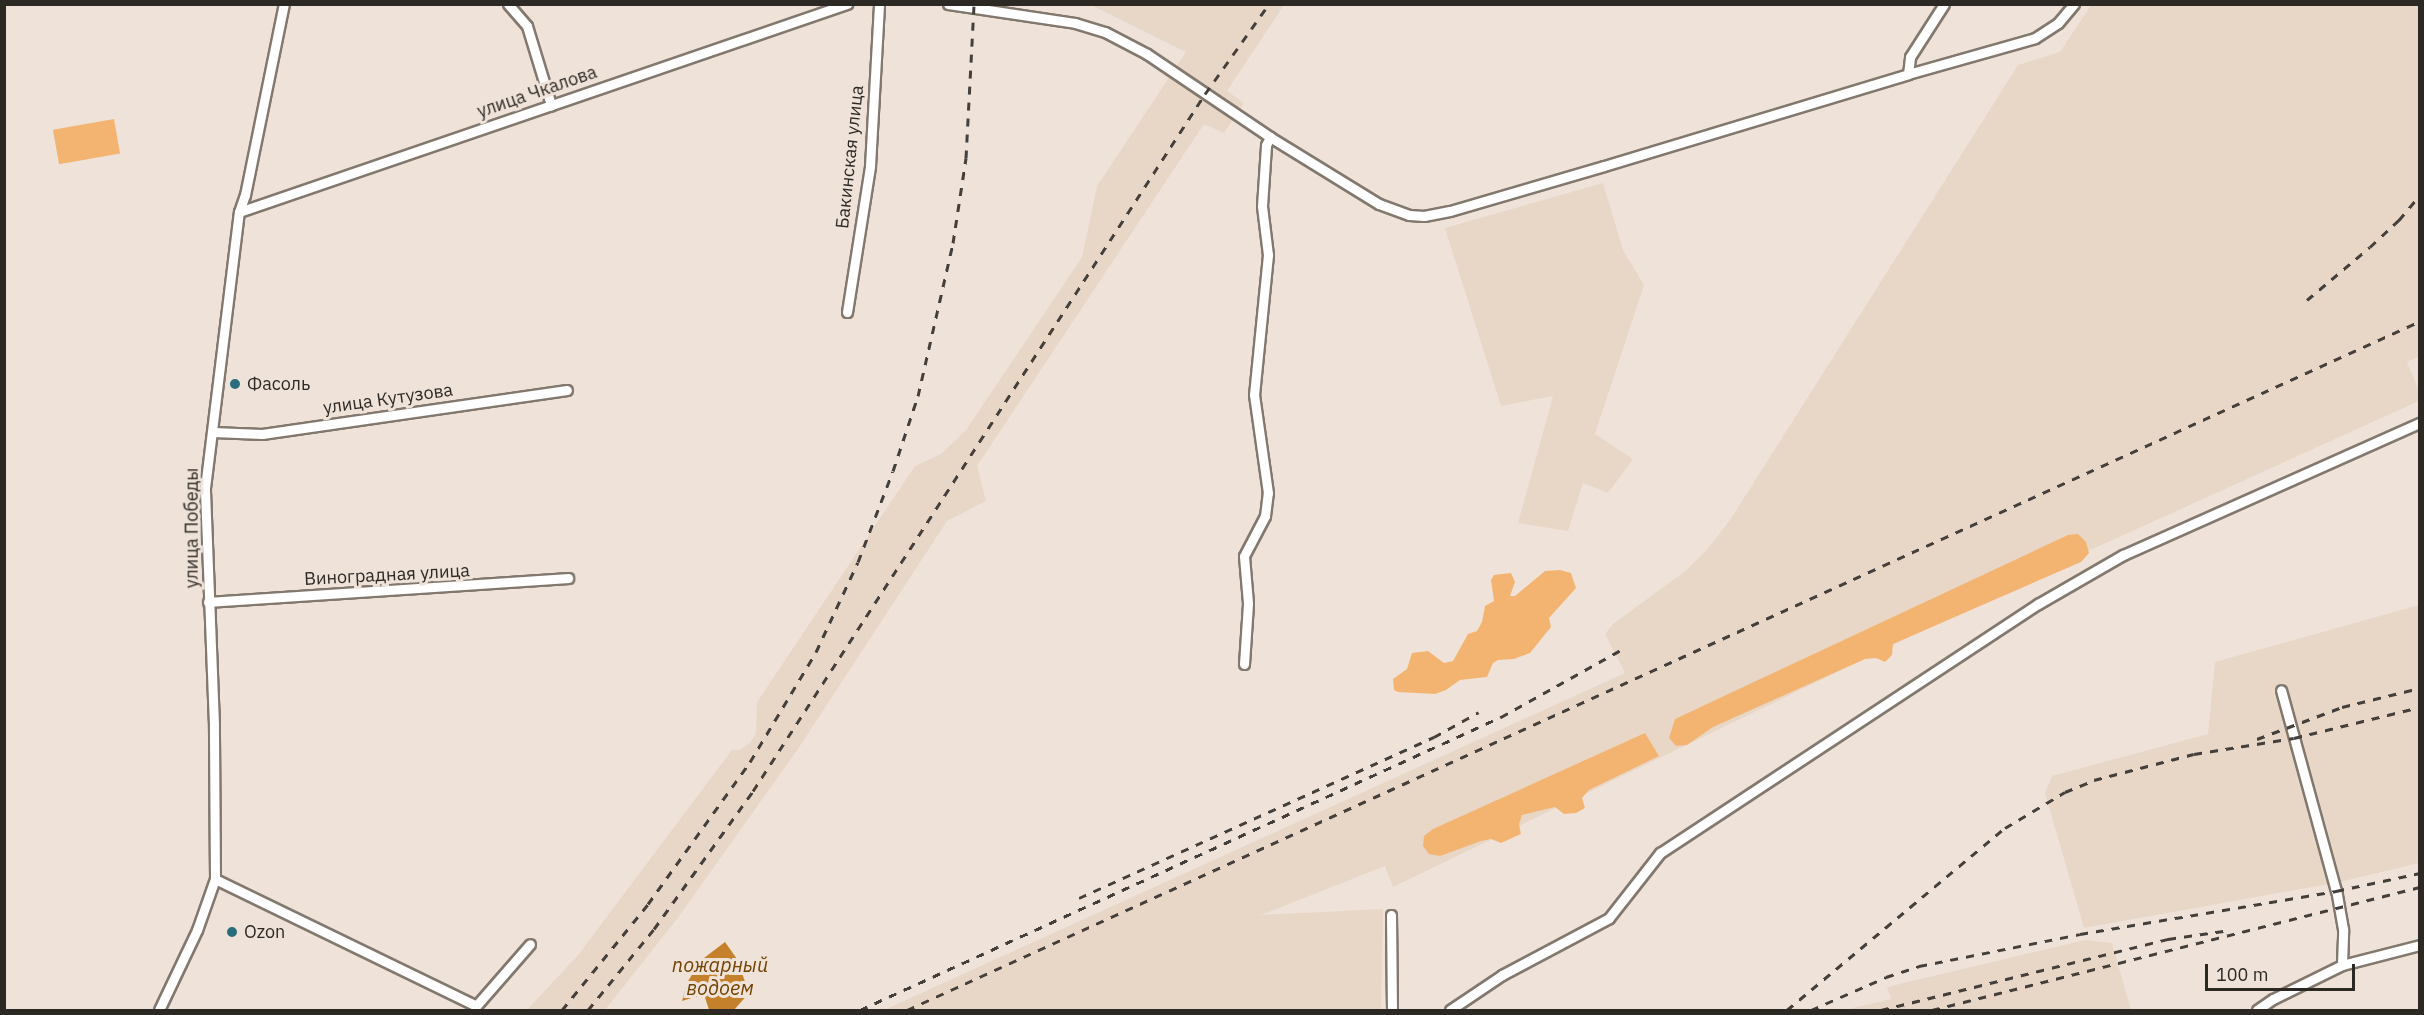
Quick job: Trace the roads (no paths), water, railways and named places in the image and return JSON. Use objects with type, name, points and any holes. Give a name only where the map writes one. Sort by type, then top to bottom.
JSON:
[{"type":"street","name":"улица Победы","points":[[159,1011],[197,930],[215,879],[214,725],[205,488],[239,212],[245,195],[284,4]]},
{"type":"street","points":[[508,4],[527,26],[551,105]]},
{"type":"street","name":"улица Чкалова","points":[[239,212],[834,6],[847,4]]},
{"type":"street","name":"Бакинская улица","points":[[847,312],[870,166],[879,4]]},
{"type":"street","points":[[948,4],[1075,23],[1105,32],[1147,54],[1270,136],[1379,204],[1409,215],[1424,216],[1450,211],[2035,38],[2058,23],[2074,4]]},
{"type":"street","points":[[1908,74],[1910,57],[1944,4]]},
{"type":"street","points":[[1244,664],[1248,603],[1244,556],[1265,516],[1268,493],[1254,395],[1268,255],[1262,206],[1266,145],[1270,136]]},
{"type":"street","name":"улица Кутузова","points":[[213,432],[262,434],[567,390]]},
{"type":"street","points":[[1450,1011],[1502,975],[1609,918],[1660,853],[2038,604],[2123,555],[2420,423]]},
{"type":"street","name":"Виноградная улица","points":[[208,602],[568,579]]},
{"type":"street","points":[[2281,690],[2336,891],[2343,929],[2342,965]]},
{"type":"street","points":[[215,879],[476,1006],[530,944]]},
{"type":"street","points":[[1391,915],[1392,1011]]},
{"type":"street","points":[[2258,1011],[2273,999],[2342,965],[2420,945]]},
{"type":"water","name":"пожарный водоем","points":[[725,942],[737,959],[749,993],[734,1010],[709,1010],[704,994],[682,1001],[687,983],[700,961]]},
{"type":"railway","points":[[562,1010],[648,904],[750,762],[816,652],[858,562],[893,471],[918,396],[953,243],[966,158],[974,4]]},
{"type":"railway","points":[[588,1010],[654,929],[753,791],[1205,94],[1269,4]]},
{"type":"railway","points":[[2307,300],[2370,247],[2399,220],[2420,195]]},
{"type":"railway","points":[[907,1010],[2420,321]]},
{"type":"railway","points":[[860,1010],[1501,717],[1621,650]]},
{"type":"railway","points":[[2257,739],[2342,707],[2420,688]]},
{"type":"railway","points":[[1787,1010],[2005,828],[2065,792],[2094,780],[2194,754],[2294,738],[2420,707]]},
{"type":"railway","points":[[1079,898],[1434,737],[1479,712]]},
{"type":"railway","points":[[1811,1010],[1886,977],[1919,966],[2080,934],[2336,891],[2420,873]]},
{"type":"railway","points":[[1932,1010],[2420,887]]},
{"type":"railway","points":[[1881,1010],[2168,939],[2223,931]]},
{"type":"place","name":"Фасоль","points":[[235,384]]},
{"type":"place","name":"Ozon","points":[[232,932]]}]
